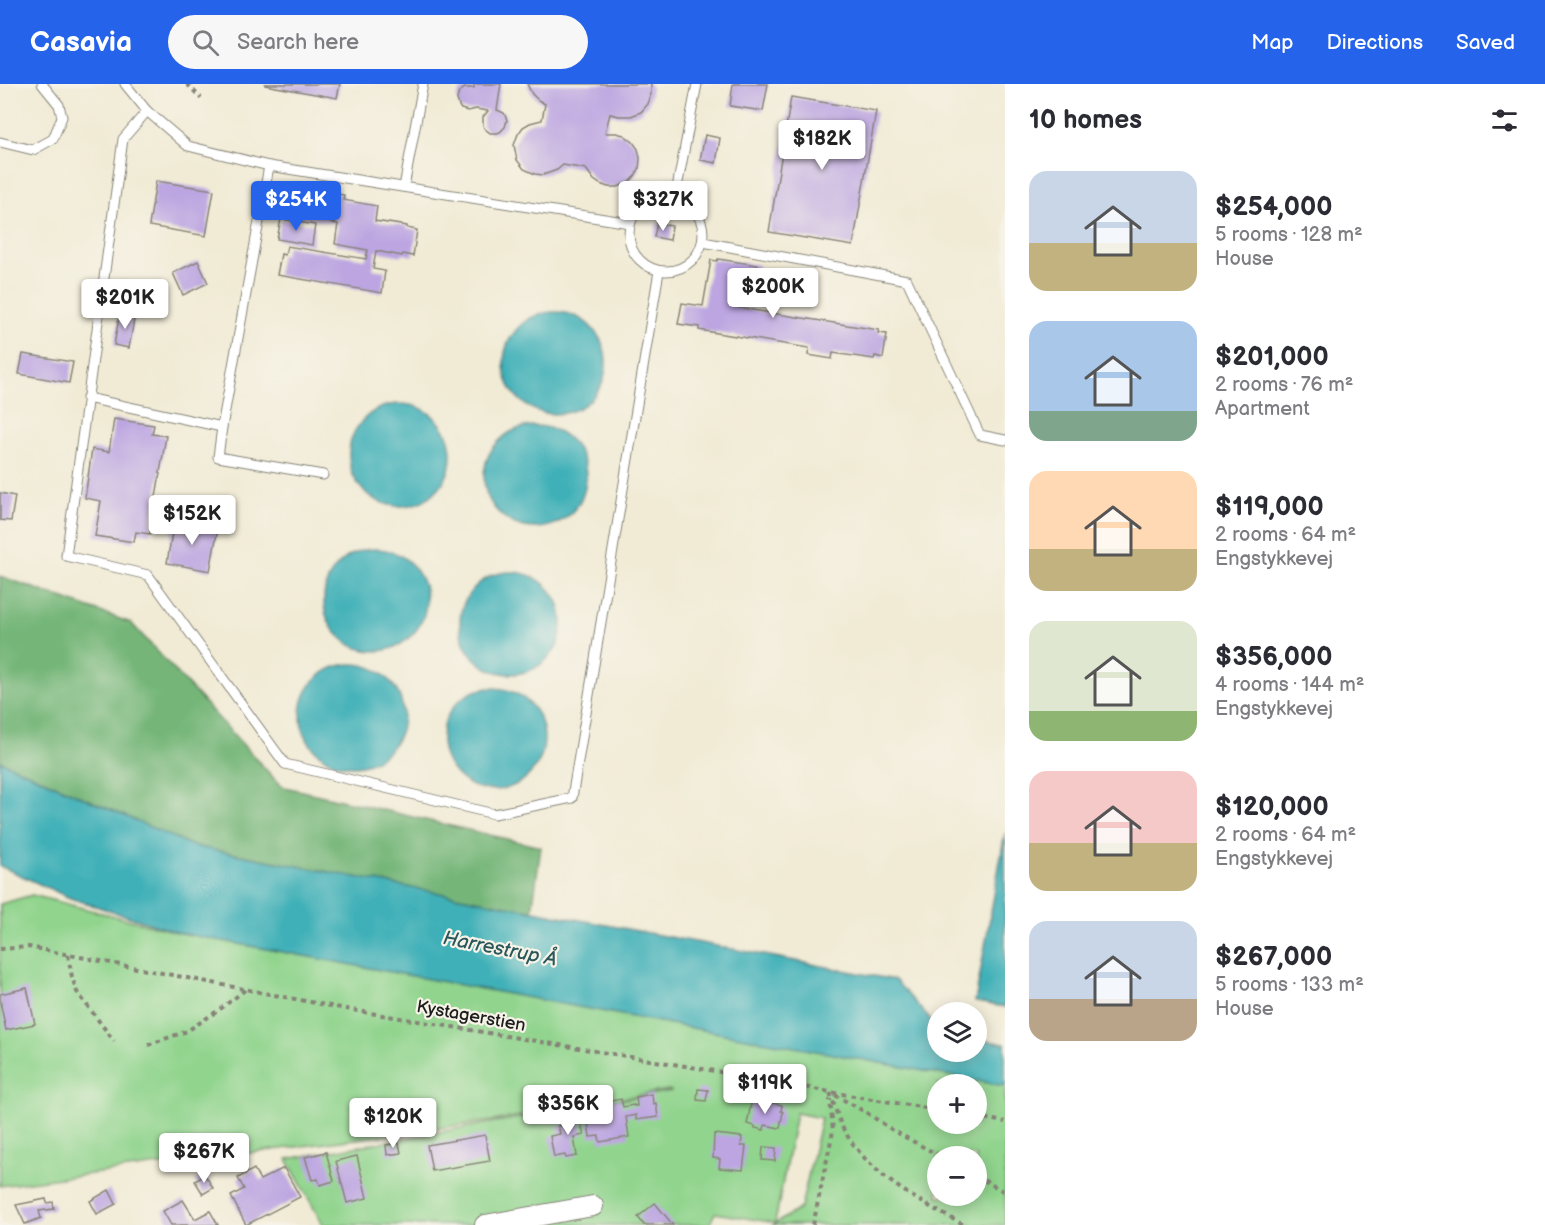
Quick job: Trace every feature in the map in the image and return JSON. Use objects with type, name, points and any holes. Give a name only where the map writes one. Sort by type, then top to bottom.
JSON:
[{"type":"street","points":[[485,1225],[593,1206]]},
{"type":"lane","points":[[0,142],[33,150],[53,139],[62,117],[59,105],[42,84]]},
{"type":"lane","points":[[125,84],[147,111],[188,146],[269,166],[630,223]]},
{"type":"lane","points":[[404,187],[423,84]]},
{"type":"lane","points":[[675,198],[697,84]]},
{"type":"lane","points":[[147,111],[123,139],[66,556],[148,575],[285,764],[494,814],[572,798],[659,271]]},
{"type":"lane","points":[[269,166],[218,457],[323,475]]},
{"type":"lane","points":[[664,196],[675,198],[686,202],[701,219],[704,230],[703,242],[692,262],[670,272],[659,271],[647,267],[634,254],[628,236],[630,223],[635,213],[653,199],[664,196]]},
{"type":"lane","points":[[703,242],[907,280],[980,435],[1005,440]]},
{"type":"lane","points":[[87,398],[222,427]]},
{"type":"path","points":[[187,84],[201,98]]},
{"type":"path","name":"Kystagerstien","points":[[0,949],[29,947],[346,1009],[927,1108]]},
{"type":"path","points":[[68,955],[77,992],[114,1041]]},
{"type":"path","points":[[148,1045],[187,1030],[246,990]]},
{"type":"path","points":[[830,1092],[927,1149]]},
{"type":"path","points":[[813,1225],[833,1131],[830,1092]]},
{"type":"path","points":[[830,1092],[844,1131],[870,1164],[899,1190],[964,1225]]},
{"type":"path","points":[[987,1119],[1005,1122]]},
{"type":"path","points":[[987,1182],[1005,1192]]},
{"type":"green space","points":[[0,576],[131,623],[281,786],[541,847],[532,911],[193,846],[0,761]]},
{"type":"green space","points":[[32,895],[180,933],[940,1074],[927,1074],[927,1134],[987,1134],[987,1083],[1005,1086],[1005,1225],[773,1225],[801,1208],[821,1118],[796,1113],[775,1223],[715,1213],[709,1225],[323,1225],[287,1159],[672,1091],[668,1090],[492,1121],[0,1186],[0,904]]},
{"type":"water","points":[[555,312],[575,316],[591,327],[602,343],[606,363],[602,383],[591,399],[575,410],[555,414],[535,410],[519,399],[508,383],[504,363],[508,343],[519,327],[535,316]]},
{"type":"water","points":[[400,404],[420,408],[436,419],[447,435],[451,455],[447,475],[436,491],[420,502],[400,506],[380,502],[364,491],[353,475],[349,455],[353,435],[364,419],[380,408]]},
{"type":"water","points":[[535,426],[555,430],[571,441],[582,457],[586,477],[582,497],[571,513],[555,524],[535,528],[515,524],[499,513],[488,497],[484,477],[488,457],[499,441],[515,430]]},
{"type":"water","points":[[375,549],[394,553],[411,564],[422,581],[426,600],[422,619],[411,636],[394,647],[375,651],[356,647],[339,636],[328,619],[324,600],[328,581],[339,564],[356,553]]},
{"type":"water","points":[[511,572],[530,576],[547,587],[558,604],[562,623],[558,642],[547,659],[530,670],[511,674],[492,670],[475,659],[464,642],[460,623],[464,604],[475,587],[492,576]]},
{"type":"water","points":[[352,664],[372,668],[388,679],[399,695],[403,715],[399,735],[388,751],[372,762],[352,766],[332,762],[316,751],[305,735],[301,715],[305,695],[316,679],[332,668]]},
{"type":"water","points":[[493,688],[512,692],[529,703],[540,720],[544,739],[540,758],[529,775],[512,786],[493,790],[474,786],[457,775],[446,758],[442,739],[446,720],[457,703],[474,692]]},
{"type":"water","name":"Harrestrup Å","points":[[0,761],[193,846],[895,980],[927,1016],[927,1062],[987,1062],[987,1041],[1005,1044],[1005,1086],[987,1083],[987,1074],[940,1074],[180,933],[70,898],[0,866]]},
{"type":"water","points":[[1005,833],[1005,1007],[987,1004],[987,1002],[975,1002]]},
{"type":"building","points":[[265,84],[340,84],[337,98]]},
{"type":"building","points":[[474,84],[501,84],[497,110],[504,113],[507,120],[500,132],[490,133],[484,128],[483,117],[488,111],[476,109],[468,111],[459,106],[457,99],[459,92],[465,88],[474,88]]},
{"type":"building","points":[[527,84],[651,84],[648,104],[641,112],[631,116],[610,114],[605,133],[624,135],[638,149],[639,169],[635,176],[618,187],[608,187],[594,180],[586,169],[563,165],[543,175],[524,169],[517,160],[514,145],[523,127],[542,120],[545,104],[532,94]]},
{"type":"building","points":[[733,84],[768,84],[763,111],[730,106]]},
{"type":"building","points":[[791,97],[876,111],[853,246],[769,232]]},
{"type":"building","points":[[705,135],[720,138],[716,163],[700,160]]},
{"type":"building","points":[[156,181],[214,190],[206,236],[149,226]]},
{"type":"building","points":[[286,185],[344,195],[343,200],[377,206],[375,221],[407,226],[407,228],[417,230],[413,256],[376,251],[373,269],[385,271],[382,293],[277,275],[281,254],[285,255],[287,246],[366,259],[368,250],[335,244],[338,224],[281,214]]},
{"type":"building","points":[[281,219],[315,225],[312,245],[277,239]]},
{"type":"building","points":[[657,223],[672,226],[670,240],[654,237]]},
{"type":"building","points":[[718,259],[758,265],[752,285],[743,284],[739,308],[879,330],[878,333],[887,334],[883,358],[875,356],[874,359],[833,353],[832,359],[808,355],[809,348],[699,330],[699,327],[678,324],[682,303],[703,306],[711,260],[717,261]]},
{"type":"building","points":[[198,261],[208,283],[183,295],[173,273]]},
{"type":"building","points":[[120,312],[135,314],[129,348],[114,345]]},
{"type":"building","points":[[23,354],[73,362],[69,383],[19,374]]},
{"type":"building","points":[[114,419],[154,425],[152,434],[166,436],[150,534],[136,532],[134,542],[95,536],[101,501],[85,498],[92,449],[109,452]]},
{"type":"building","points":[[0,493],[15,496],[11,521],[0,520]]},
{"type":"building","points":[[174,521],[218,528],[210,571],[167,563]]},
{"type":"building","points":[[27,988],[35,1024],[6,1030],[0,994]]},
{"type":"building","points":[[698,1089],[708,1090],[706,1101],[697,1100]]},
{"type":"building","points":[[652,1094],[658,1117],[636,1120],[636,1115],[626,1117],[629,1137],[600,1142],[599,1136],[590,1137],[588,1122],[596,1120],[594,1104],[621,1099],[623,1107],[637,1106],[636,1097]]},
{"type":"building","points":[[752,1099],[782,1105],[780,1128],[765,1125],[764,1130],[747,1124]]},
{"type":"building","points":[[582,1108],[585,1123],[581,1124],[584,1135],[574,1137],[577,1156],[554,1157],[550,1136],[560,1134],[558,1126],[573,1123],[571,1110]]},
{"type":"building","points":[[714,1134],[742,1137],[741,1146],[746,1146],[743,1170],[719,1168],[720,1159],[713,1158]]},
{"type":"building","points":[[485,1135],[490,1161],[432,1171],[427,1145]]},
{"type":"building","points":[[399,1143],[401,1153],[387,1155],[386,1145]]},
{"type":"building","points":[[763,1147],[776,1148],[775,1161],[762,1160]]},
{"type":"building","points":[[326,1152],[334,1181],[320,1185],[318,1179],[312,1180],[305,1157]]},
{"type":"building","points":[[357,1156],[367,1198],[347,1203],[336,1161]]},
{"type":"building","points":[[284,1168],[300,1197],[246,1225],[231,1196],[244,1189],[238,1178],[254,1169],[260,1180]]},
{"type":"building","points":[[205,1175],[213,1188],[203,1194],[195,1181]]},
{"type":"building","points":[[109,1190],[116,1204],[97,1214],[90,1201]]},
{"type":"building","points":[[46,1199],[47,1203],[53,1202],[54,1209],[39,1211],[41,1218],[25,1224],[16,1205]]},
{"type":"building","points":[[183,1200],[195,1219],[210,1211],[218,1225],[171,1225],[163,1211]]},
{"type":"building","points":[[655,1203],[673,1225],[644,1225],[638,1217]]}]
